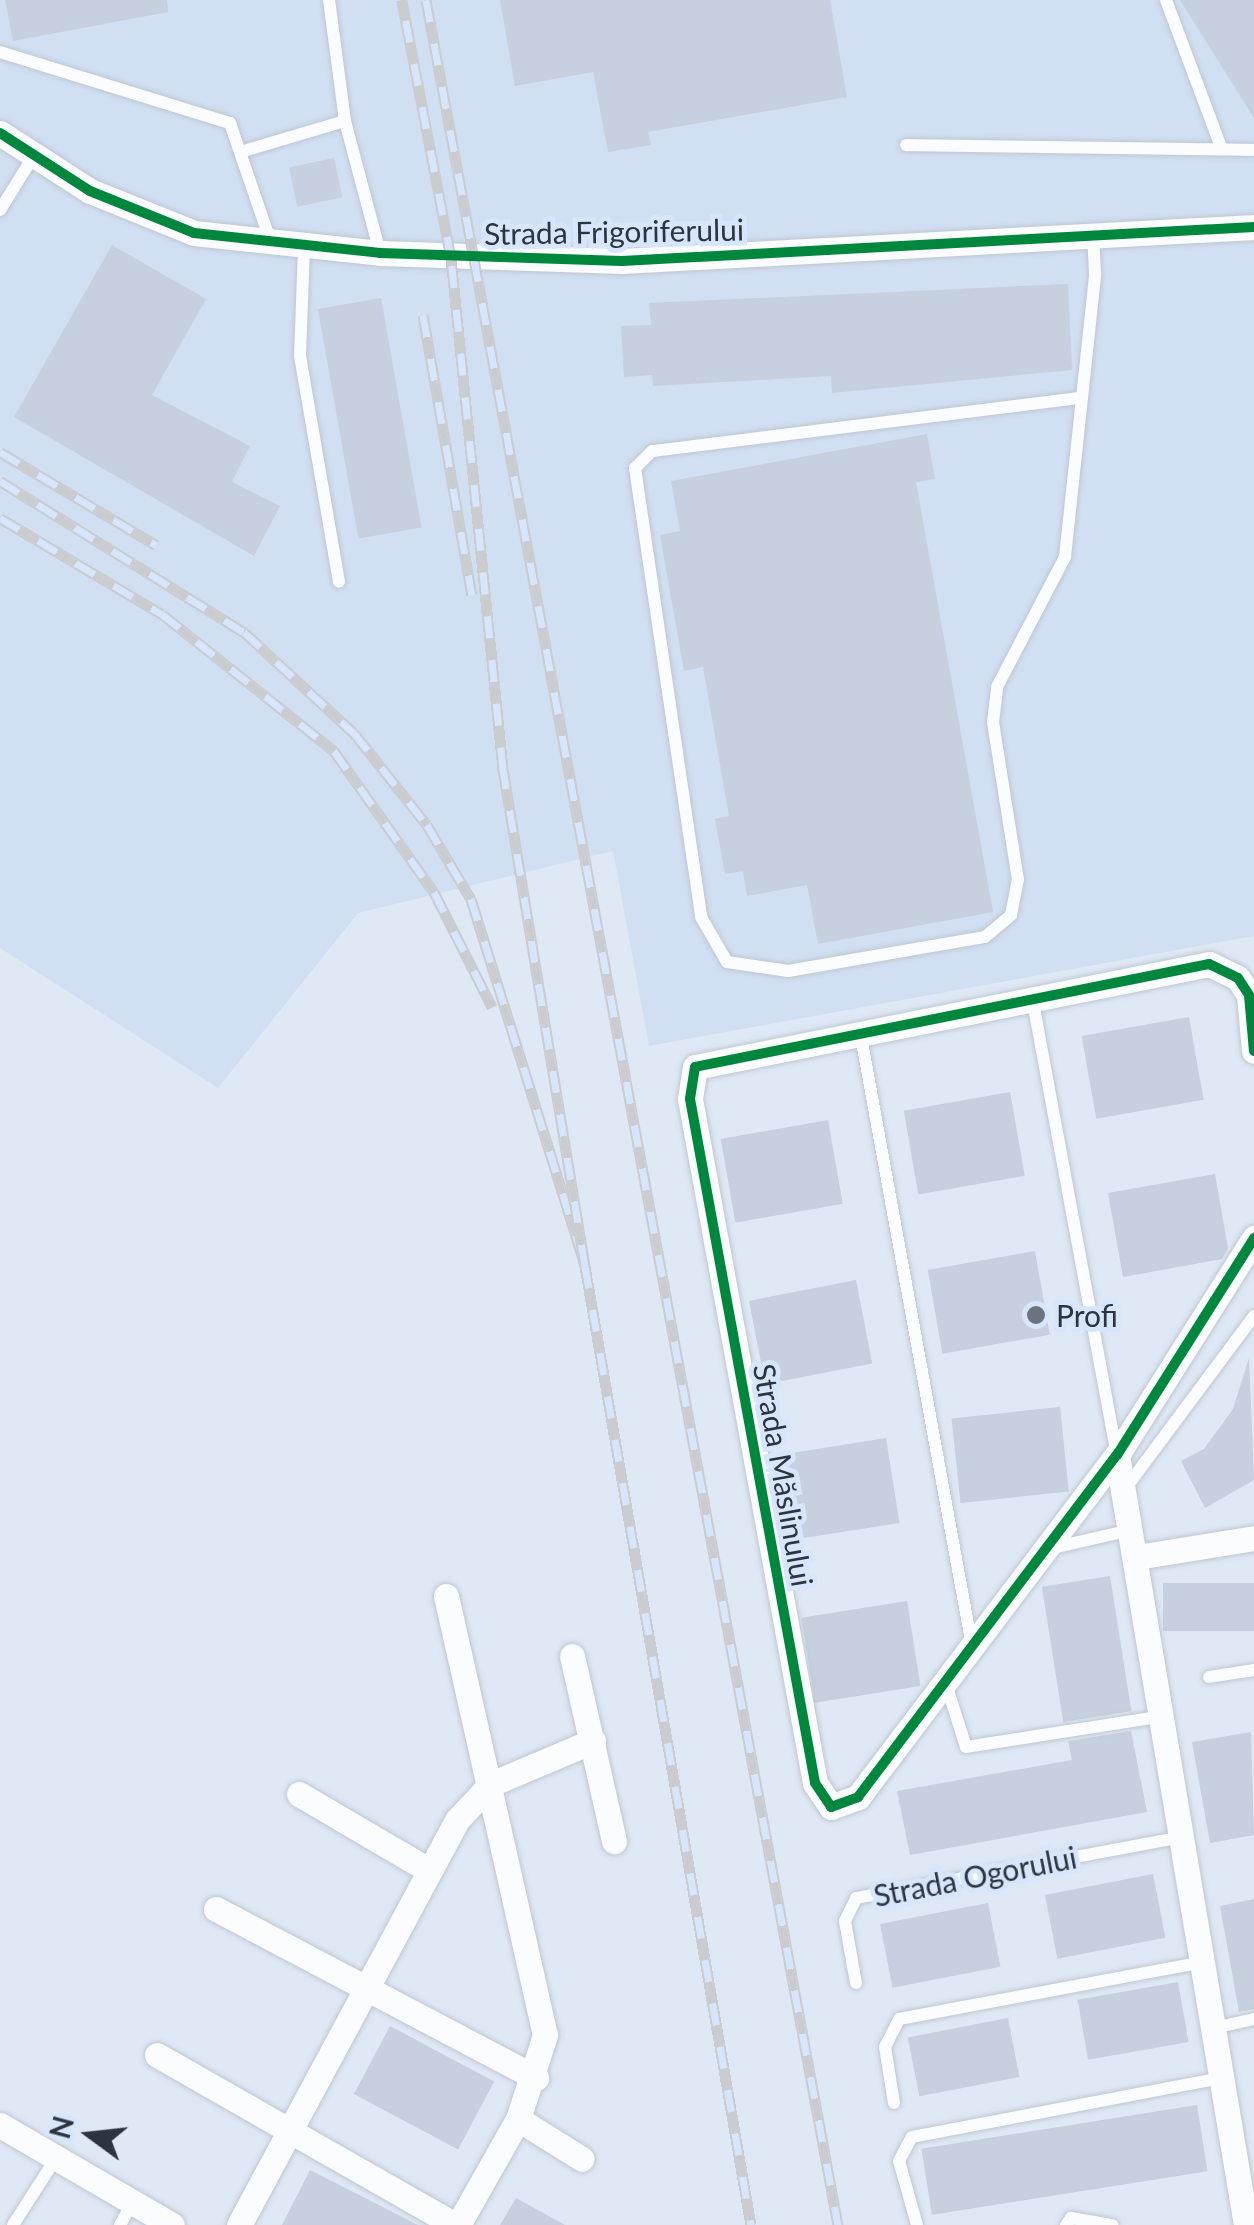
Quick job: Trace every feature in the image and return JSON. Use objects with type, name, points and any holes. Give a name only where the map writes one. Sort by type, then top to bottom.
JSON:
[{"type":"street","name":"Strada Frigoriferului","points":[[0,133],[33,157],[143,216],[271,242],[380,253],[622,262],[1254,227]]},
{"type":"street","name":"Strada Măslinului","points":[[1254,1051],[1249,995],[1224,967],[1032,995],[708,1058],[689,1081],[818,1797],[830,1807],[858,1797],[1117,1456],[1246,1270],[1254,1238]]},
{"type":"street","points":[[1117,1456],[1222,2078],[1245,2170],[1246,2225]]},
{"type":"street","points":[[1136,1557],[1254,1538]]},
{"type":"street","points":[[157,2056],[457,2225],[518,2119],[536,2078],[545,2035],[446,1596]]},
{"type":"street","points":[[572,1656],[614,1841]]},
{"type":"street","points":[[239,2225],[425,1868],[490,1784],[593,1740]]},
{"type":"street","points":[[300,1794],[425,1868]]},
{"type":"street","points":[[216,1909],[536,2078]]},
{"type":"street","points":[[518,2119],[582,2159]]},
{"type":"street","points":[[0,2126],[56,2158],[127,2214],[172,2225]]},
{"type":"lane","points":[[329,0],[345,121],[380,253]]},
{"type":"lane","points":[[1166,0],[1221,148]]},
{"type":"lane","points":[[0,52],[206,111],[230,123],[247,150],[271,242]]},
{"type":"lane","points":[[247,150],[345,121]]},
{"type":"lane","points":[[906,145],[1254,150]]},
{"type":"lane","points":[[0,210],[33,157]]},
{"type":"lane","points":[[1079,398],[652,451],[634,468],[701,918],[727,962],[788,971],[986,937],[1011,915],[1018,880],[994,722],[997,688],[1064,557],[1079,398],[1093,234]]},
{"type":"lane","points":[[304,246],[300,356],[339,582]]},
{"type":"lane","points":[[1032,995],[1117,1456]]},
{"type":"lane","points":[[859,1029],[972,1646]]},
{"type":"lane","points":[[1124,1491],[1254,1316]]},
{"type":"lane","points":[[1045,1550],[1131,1530]]},
{"type":"lane","points":[[1209,1677],[1254,1670]]},
{"type":"lane","points":[[945,1682],[966,1747],[1162,1716]]},
{"type":"lane","name":"Strada Ogorului","points":[[856,1983],[846,1922],[856,1898],[1182,1837]]},
{"type":"lane","points":[[894,2103],[885,2047],[899,2019],[1202,1962]]},
{"type":"lane","points":[[1214,2028],[1254,2019]]},
{"type":"lane","points":[[917,2225],[899,2161],[912,2137],[1222,2078]]},
{"type":"lane","points":[[13,2225],[56,2158]]},
{"type":"lane","points":[[1066,2225],[1071,2218],[1112,2225]]},
{"type":"shaded area","points":[[0,0],[1254,0],[1254,936],[649,1046],[613,851],[358,913],[218,1088],[0,948]]},
{"type":"building","points":[[5,0],[167,0],[168,12],[13,41]]},
{"type":"building","points":[[500,0],[830,0],[847,97],[648,132],[651,145],[608,152],[593,72],[515,86]]},
{"type":"building","points":[[1180,0],[1254,0],[1254,118]]},
{"type":"building","points":[[334,158],[342,197],[297,207],[289,168]]},
{"type":"building","points":[[112,245],[206,299],[152,395],[250,446],[232,482],[280,506],[254,556],[14,417]]},
{"type":"building","points":[[1068,284],[1072,370],[832,393],[831,376],[653,386],[652,375],[624,377],[621,326],[651,325],[649,303]]},
{"type":"building","points":[[381,298],[421,527],[358,539],[318,309]]},
{"type":"building","points":[[927,434],[935,479],[916,482],[993,912],[818,944],[807,885],[747,896],[743,871],[725,874],[715,819],[729,816],[703,667],[684,671],[660,535],[680,531],[671,481]]},
{"type":"building","points":[[1189,1017],[1204,1100],[1096,1119],[1082,1036]]},
{"type":"building","points":[[1010,1092],[1025,1176],[918,1194],[904,1111]]},
{"type":"building","points":[[828,1120],[843,1204],[735,1223],[721,1139]]},
{"type":"building","points":[[1215,1174],[1228,1248],[1222,1259],[1123,1277],[1108,1193]]},
{"type":"building","points":[[1035,1251],[1050,1335],[942,1354],[928,1270]]},
{"type":"building","points":[[856,1280],[872,1363],[765,1384],[749,1301]]},
{"type":"building","points":[[1249,1358],[1254,1480],[1205,1508],[1181,1461],[1204,1449],[1233,1409]]},
{"type":"building","points":[[1060,1407],[1069,1492],[960,1503],[952,1418]]},
{"type":"building","points":[[886,1438],[899,1523],[793,1540],[779,1455]]},
{"type":"building","points":[[1110,1576],[1131,1711],[1063,1722],[1042,1587]]},
{"type":"building","points":[[1163,1583],[1254,1583],[1254,1631],[1163,1631]]},
{"type":"building","points":[[907,1601],[920,1686],[815,1703],[801,1618]]},
{"type":"building","points":[[1131,1731],[1147,1812],[910,1855],[897,1791],[1072,1760],[1068,1741]]},
{"type":"building","points":[[1251,1732],[1254,1835],[1210,1843],[1192,1742]]},
{"type":"building","points":[[1153,1874],[1165,1938],[1057,1959],[1045,1895]]},
{"type":"building","points":[[1254,1899],[1254,2009],[1239,2012],[1220,1906]]},
{"type":"building","points":[[988,1903],[1000,1967],[892,1988],[880,1924]]},
{"type":"building","points":[[1178,1982],[1189,2042],[1088,2060],[1078,2000]]},
{"type":"building","points":[[1008,2018],[1019,2077],[919,2096],[908,2037]]},
{"type":"building","points":[[390,2026],[494,2081],[458,2149],[354,2094]]},
{"type":"building","points":[[1197,2105],[1207,2171],[932,2215],[921,2149]]},
{"type":"building","points":[[310,2170],[418,2225],[282,2225]]},
{"type":"building","points":[[516,2198],[565,2225],[500,2225]]},
{"type":"railway","points":[[0,481],[244,632],[354,733],[427,825],[471,899],[585,1266],[503,769],[451,258],[402,0]]},
{"type":"railway","points":[[426,0],[838,2225]]},
{"type":"railway","points":[[423,315],[472,595]]},
{"type":"railway","points":[[0,452],[156,545]]},
{"type":"railway","points":[[0,518],[162,614],[334,751],[434,892],[492,1007]]},
{"type":"railway","points":[[585,1266],[751,2225]]},
{"type":"cycle path","points":[[0,133],[90,191],[194,233],[380,253],[622,261],[1254,227]]},
{"type":"cycle path","points":[[1254,1051],[1249,995],[1238,978],[1209,964],[695,1067],[690,1099],[815,1783],[831,1807],[858,1797],[1117,1455],[1254,1238]]},
{"type":"place","name":"Profi","points":[[1036,1315]]}]
